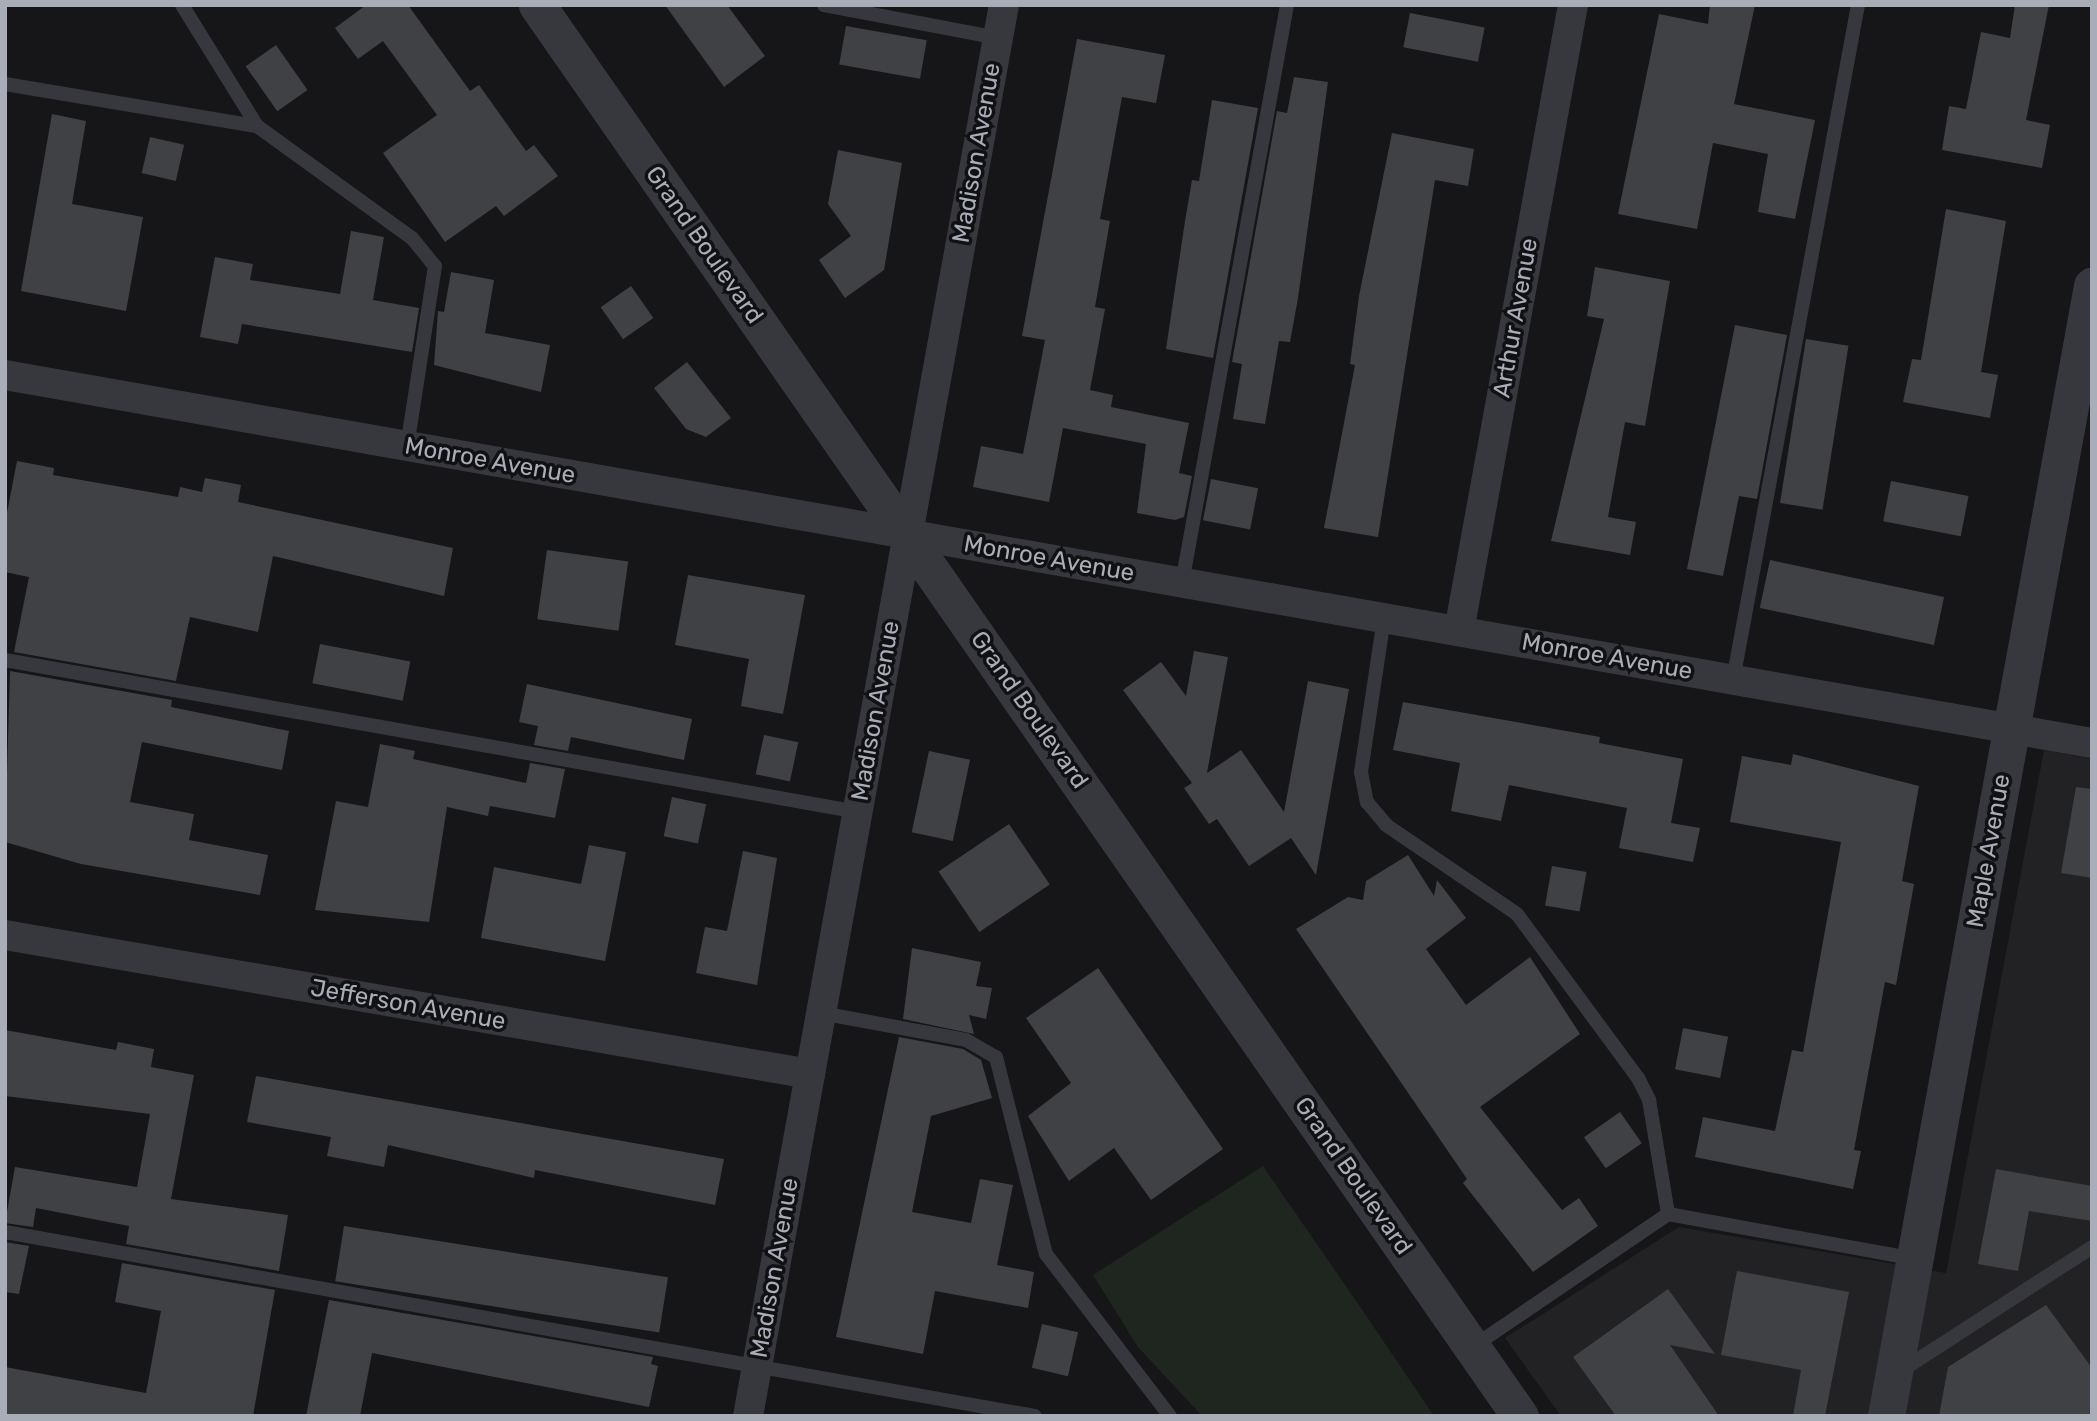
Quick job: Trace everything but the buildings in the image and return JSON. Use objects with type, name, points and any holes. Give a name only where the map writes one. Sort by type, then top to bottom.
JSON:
[{"type":"street","name":"Grand Boulevard","points":[[537,5],[1520,1416]]},
{"type":"street","name":"Madison Avenue","points":[[748,1416],[1004,5]]},
{"type":"street","name":"Arthur Avenue","points":[[1459,631],[1573,5]]},
{"type":"street","name":"Maple Avenue","points":[[1886,1416],[2092,286]]},
{"type":"street","name":"Monroe Avenue","points":[[5,375],[2092,743]]},
{"type":"street","name":"Jefferson Avenue","points":[[5,935],[810,1074]]},
{"type":"lane","points":[[181,5],[257,126],[412,238],[435,265],[407,446]]},
{"type":"lane","points":[[824,5],[998,38]]},
{"type":"lane","points":[[1182,583],[1287,5]]},
{"type":"lane","points":[[1733,680],[1858,5]]},
{"type":"lane","points":[[5,84],[257,126]]},
{"type":"lane","points":[[1384,618],[1361,772],[1367,802],[1386,825],[1517,914],[1638,1078],[1649,1100],[1668,1214]]},
{"type":"lane","points":[[5,660],[858,812]]},
{"type":"lane","points":[[821,1013],[966,1040],[996,1057],[1046,1254],[1170,1416]]},
{"type":"lane","points":[[1472,1347],[1668,1214],[1915,1259]]},
{"type":"lane","points":[[5,1231],[1034,1416]]},
{"type":"lane","points":[[1893,1375],[2092,1247]]},
{"type":"shaded area","points":[[2044,750],[2092,759],[2092,1416],[1561,1416],[1505,1338],[1679,1227],[1946,1273]]},
{"type":"shaded area","points":[[1263,1166],[1434,1416],[1202,1416],[1138,1347],[1093,1275]]}]
